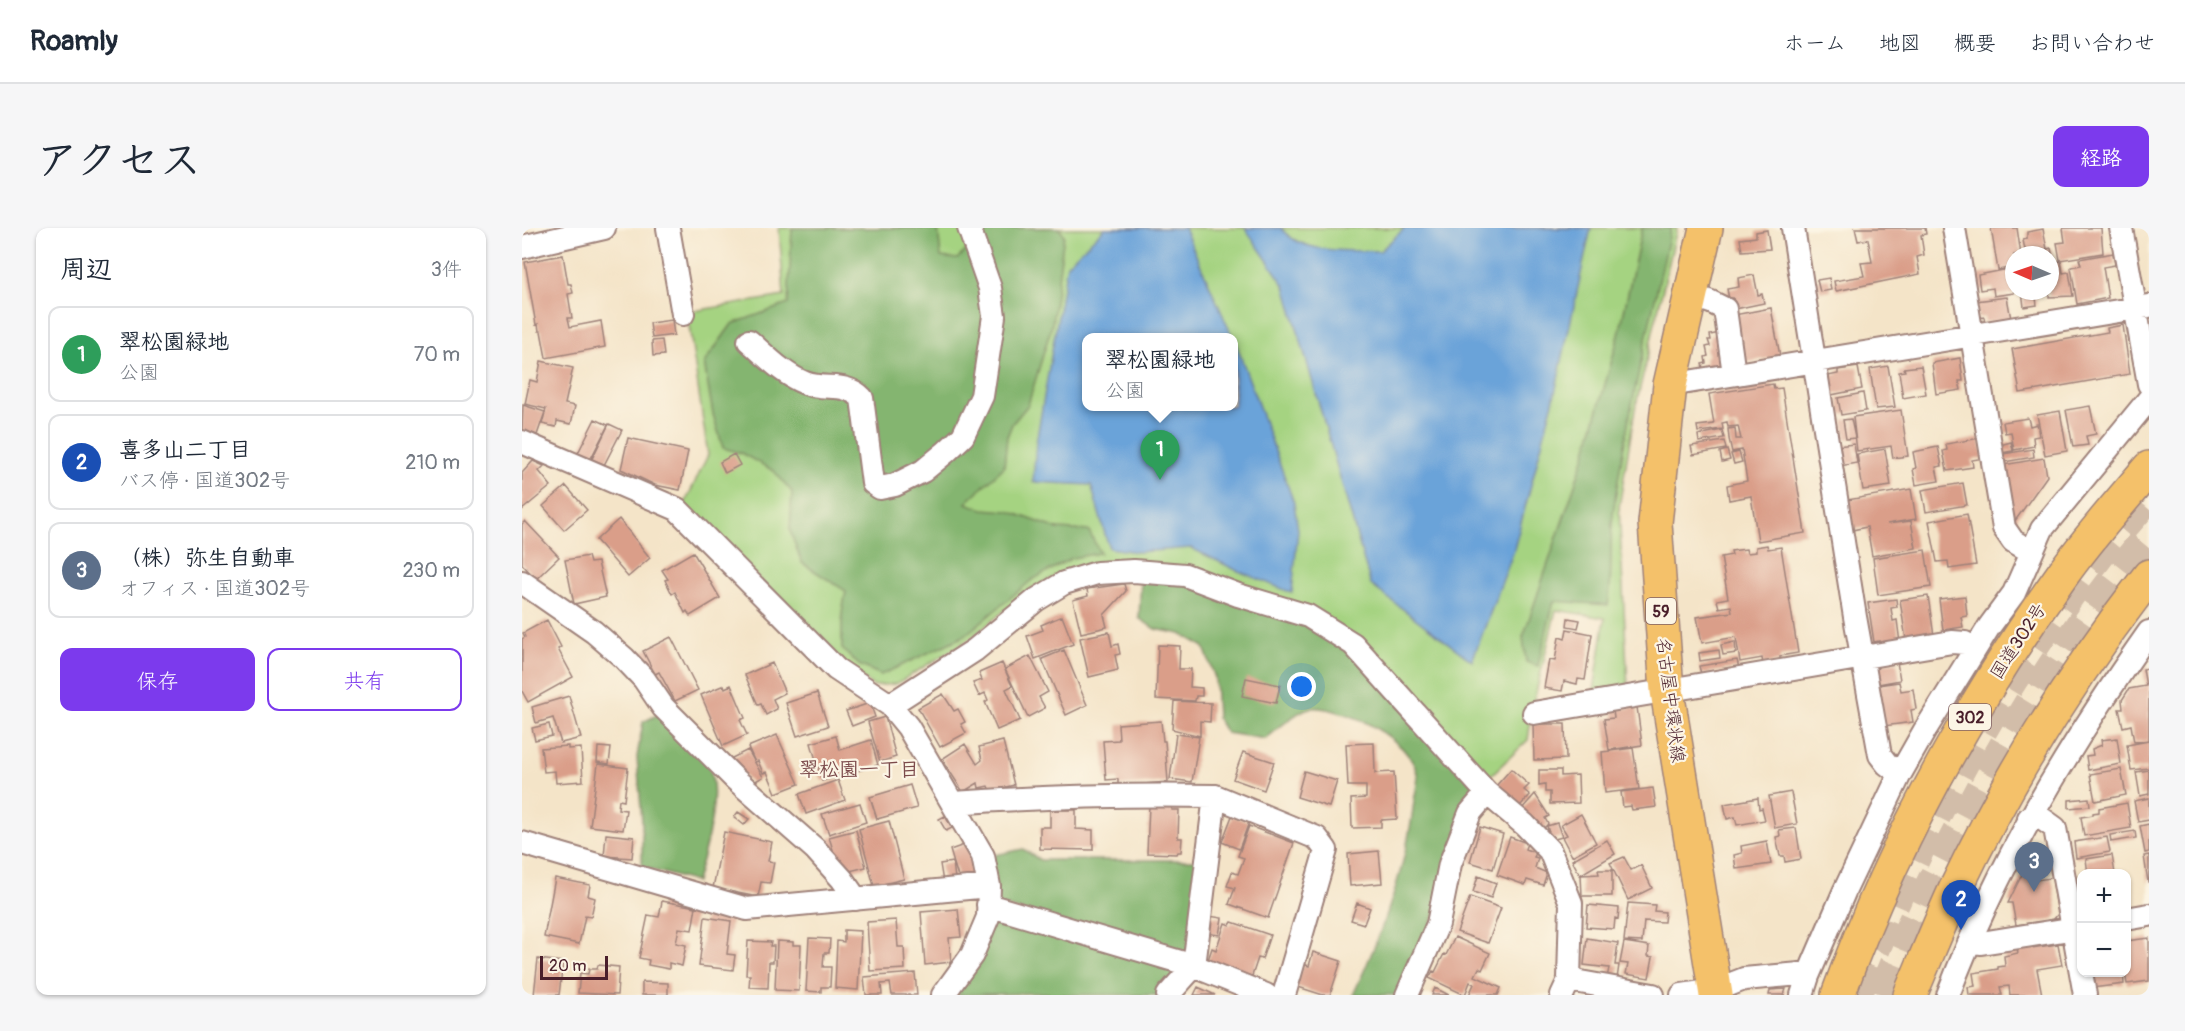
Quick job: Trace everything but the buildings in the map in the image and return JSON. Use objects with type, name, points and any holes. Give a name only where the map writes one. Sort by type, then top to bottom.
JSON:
[{"type":"main road","name":"名古屋中環状線","points":[[1706,228],[1670,386],[1655,523],[1667,691],[1716,993]]},
{"type":"main road","name":"国道302号","points":[[1838,995],[1867,919],[1903,839],[1970,716],[2061,577],[2149,468]]},
{"type":"main road","points":[[1910,995],[1955,891],[2022,765],[2070,685],[2149,576]]},
{"type":"street","points":[[522,247],[604,228]]},
{"type":"street","points":[[668,228],[683,314]]},
{"type":"street","points":[[749,341],[773,362],[805,383],[853,390],[861,398],[873,483],[880,488],[895,485],[914,476],[931,465],[963,436],[982,396],[994,316],[990,288],[969,228]]},
{"type":"street","points":[[1793,228],[1855,617],[1864,656],[1880,755],[1900,774]]},
{"type":"street","points":[[1954,228],[2004,528],[2013,541],[2030,551]]},
{"type":"street","points":[[2121,228],[2142,307],[2149,384]]},
{"type":"street","points":[[1691,295],[1725,309],[1734,374]]},
{"type":"street","points":[[1670,386],[2142,307]]},
{"type":"street","points":[[1805,985],[1845,890],[1900,774],[1975,648],[2014,593],[2030,551],[2042,528],[2149,399]]},
{"type":"street","points":[[522,442],[678,509],[836,669],[890,705],[908,727],[983,856],[989,895],[988,917],[972,955],[943,995]]},
{"type":"street","points":[[890,705],[975,650],[1036,600],[1064,583],[1097,573],[1134,571],[1185,575],[1238,595],[1308,616],[1353,644],[1487,793],[1550,850],[1572,903],[1566,987],[1653,995]]},
{"type":"street","points":[[522,582],[594,632],[624,658],[644,679],[663,707],[735,778],[815,849],[843,879],[856,899]]},
{"type":"street","points":[[1948,995],[1970,941],[2029,818],[2095,710],[2149,632]]},
{"type":"street","points":[[1534,713],[1952,642],[1965,643],[1975,648]]},
{"type":"street","points":[[1407,995],[1438,924],[1450,864],[1470,813],[1487,793]]},
{"type":"street","points":[[954,803],[1144,794],[1215,796],[1317,838],[1326,850],[1284,995]]},
{"type":"street","points":[[1168,995],[1194,966],[1215,796]]},
{"type":"street","points":[[2029,818],[2041,818],[2055,828],[2077,924]]},
{"type":"street","points":[[522,843],[747,909],[856,899],[989,895],[1194,966],[1266,995]]},
{"type":"street","points":[[2131,918],[2149,915]]},
{"type":"street","points":[[1970,941],[1981,943],[2077,928]]},
{"type":"street","points":[[1682,995],[1716,993],[1744,979],[1800,974],[1805,985]]},
{"type":"street","points":[[2083,977],[2085,995]]},
{"type":"green space","points":[[779,228],[1677,228],[1635,409],[1619,507],[1628,689],[1593,697],[1605,618],[1556,610],[1533,705],[1528,740],[1487,779],[1242,587],[1063,573],[1030,589],[970,639],[896,684],[873,686],[842,663],[684,505],[708,455],[687,312],[784,296]]},
{"type":"green space","points":[[792,228],[938,228],[941,257],[957,259],[991,228],[1059,228],[1064,235],[1052,325],[1028,405],[1012,424],[1007,437],[1004,467],[966,503],[983,509],[1008,511],[1058,529],[1089,531],[1100,553],[1072,558],[1032,580],[964,636],[881,675],[859,665],[842,649],[842,613],[846,591],[802,563],[790,531],[792,492],[774,471],[741,453],[723,448],[713,414],[704,363],[732,324],[788,304]]},
{"type":"green space","points":[[1642,228],[1671,228],[1618,478],[1612,526],[1608,605],[1554,601],[1538,666],[1526,662],[1523,637],[1585,455],[1619,335]]},
{"type":"green space","points":[[1141,580],[1183,584],[1303,624],[1349,650],[1480,792],[1433,920],[1400,995],[1353,995],[1392,900],[1406,851],[1417,783],[1417,773],[1408,755],[1394,740],[1376,728],[1354,717],[1322,708],[1310,708],[1299,713],[1266,739],[1226,733],[1217,718],[1215,678],[1204,647],[1181,634],[1155,629],[1139,618]]},
{"type":"green space","points":[[659,714],[705,759],[712,777],[714,791],[711,823],[696,882],[642,867],[642,822],[637,757],[643,722]]},
{"type":"green space","points":[[1023,849],[1040,860],[1201,860],[1189,955],[996,904],[990,856]]},
{"type":"green space","points":[[994,919],[1184,967],[1159,995],[1050,995],[1046,993],[952,995]]},
{"type":"water","points":[[1105,228],[1184,228],[1231,333],[1082,333],[1082,411],[1238,411],[1238,349],[1294,503],[1298,530],[1292,593],[1191,548],[1138,552],[1109,548],[1091,485],[1033,482],[1036,443],[1067,264]]},
{"type":"water","points":[[1245,228],[1281,228],[1290,237],[1313,247],[1380,251],[1405,228],[1591,228],[1553,402],[1513,553],[1472,661],[1371,585],[1285,286]]},
{"type":"tunnel","points":[[1856,995],[1904,879],[1961,766],[1992,711],[2061,605],[2099,554],[2149,495]]},
{"type":"tunnel","points":[[1883,995],[1931,886],[1984,784],[2026,710],[2072,639],[2149,537]]},
{"type":"place","name":"翠松園緑地","points":[[1160,480]]},
{"type":"place","name":"（株）弥生自動車","points":[[2034,892]]},
{"type":"place","name":"喜多山二丁目","points":[[1961,930]]},
{"type":"district","name":"翠松園一丁目","points":[[859,769]]}]
